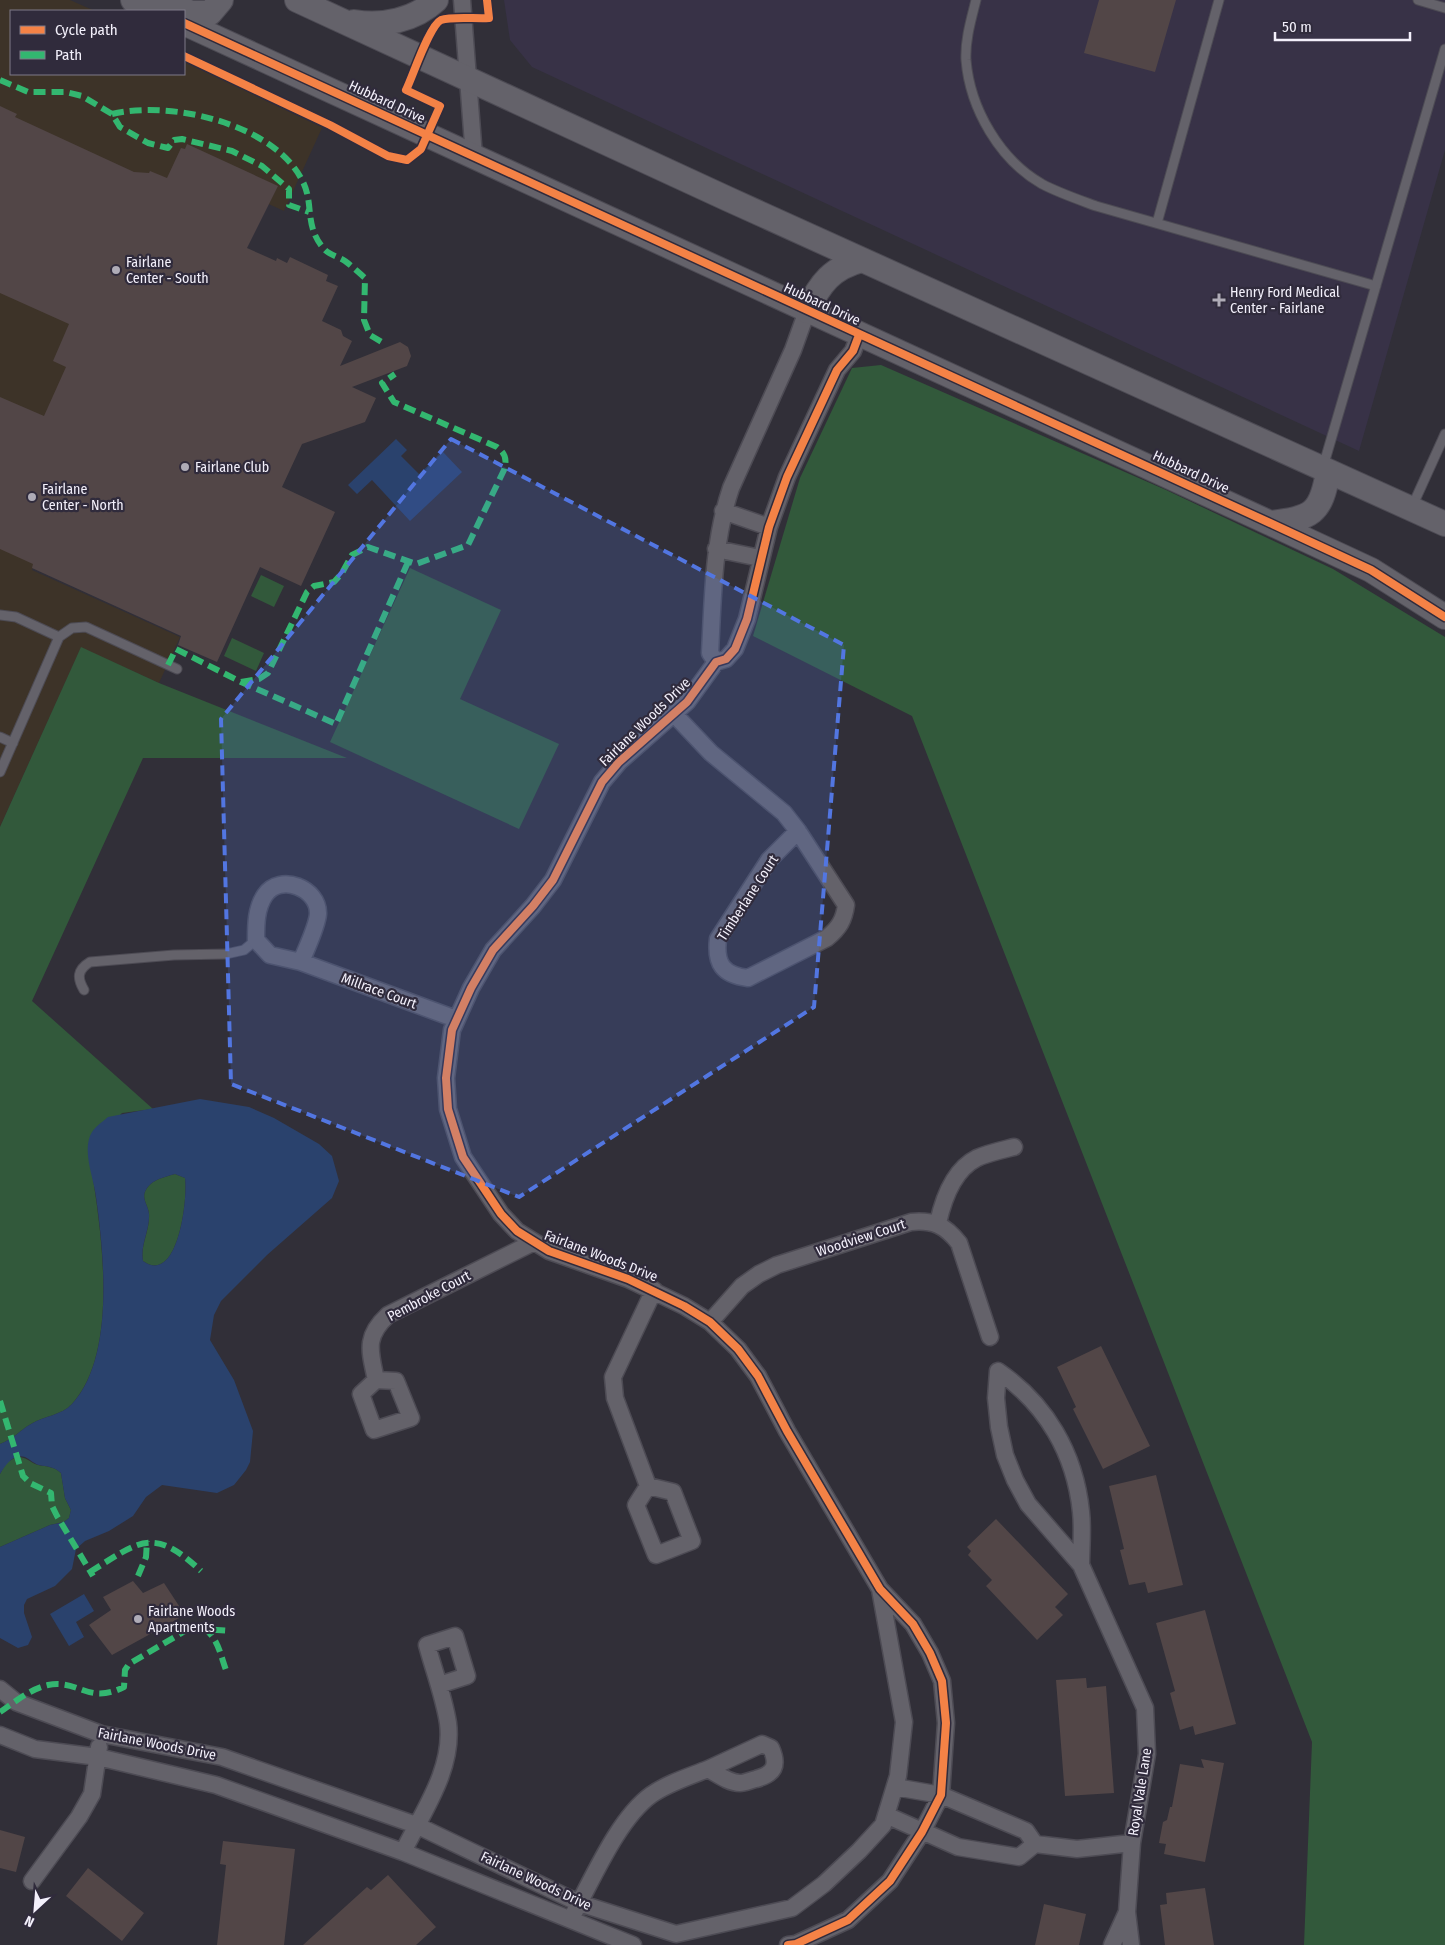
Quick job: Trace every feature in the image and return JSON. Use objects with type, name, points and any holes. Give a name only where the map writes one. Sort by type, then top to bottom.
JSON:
[{"type":"street","points":[[134,0],[156,10]]},
{"type":"street","points":[[162,0],[184,10]]},
{"type":"street","points":[[185,10],[191,13],[210,13],[220,0]]},
{"type":"street","points":[[297,0],[862,260],[1445,524]]},
{"type":"street","points":[[340,20],[380,23],[399,20],[418,14],[436,0]]},
{"type":"street","points":[[462,0],[474,156]]},
{"type":"street","name":"Hubbard Drive","points":[[185,23],[1371,570],[1445,617]]},
{"type":"street","points":[[716,662],[710,653],[716,549],[731,488],[793,350],[813,299],[830,275],[844,265],[862,260]]},
{"type":"street","name":"Fairlane Woods Drive","points":[[788,1945],[796,1944],[848,1920],[890,1881],[922,1832],[941,1795],[946,1723],[942,1682],[930,1653],[913,1624],[880,1589],[787,1431],[758,1376],[738,1349],[710,1322],[654,1290],[532,1243],[517,1231],[501,1214],[464,1157],[456,1140],[448,1109],[446,1078],[449,1046],[456,1019],[471,988],[493,950],[533,906],[553,880],[602,782],[620,762],[687,702],[716,662],[726,660],[735,649],[743,632],[769,527],[787,477],[837,370],[853,351],[859,335]]},
{"type":"street","points":[[1270,523],[1290,520],[1316,510],[1324,498],[1325,471]]},
{"type":"street","points":[[724,511],[769,527]]},
{"type":"street","points":[[716,549],[760,558]]},
{"type":"street","name":"Timberlane Court","points":[[674,714],[711,753],[784,813],[798,830],[846,905],[845,917],[837,929],[827,938],[748,978],[735,976],[723,969],[716,954],[718,940],[769,860],[798,830]]},
{"type":"street","points":[[256,940],[256,920],[265,895],[278,885],[296,884],[312,896],[318,914],[301,962]]},
{"type":"street","name":"Millrace Court","points":[[256,940],[270,955],[301,962],[456,1019]]},
{"type":"street","points":[[990,1337],[959,1243],[950,1231],[938,1223],[944,1198],[964,1168],[976,1159],[1014,1147]]},
{"type":"street","name":"Woodview Court","points":[[710,1322],[742,1286],[759,1274],[777,1266],[912,1222],[926,1221],[938,1223]]},
{"type":"street","name":"Pembroke Court","points":[[376,1380],[369,1347],[372,1334],[388,1315],[532,1243]]},
{"type":"street","points":[[648,1486],[614,1398],[612,1385],[618,1365],[654,1290]]},
{"type":"street","name":"Royal Vale Lane","points":[[1081,1565],[1081,1512],[1069,1460],[1056,1432],[1038,1406],[1020,1386],[998,1371],[996,1398],[999,1427],[1005,1455],[1015,1480],[1028,1504],[1081,1565],[1145,1708],[1147,1754],[1132,1843],[1128,1912],[1131,1945]]},
{"type":"street","name":"Fairlane Woods Drive","points":[[0,1689],[16,1702],[100,1734],[222,1757],[416,1825],[579,1903],[674,1940],[792,1908],[824,1884],[859,1851],[882,1825],[898,1776],[904,1722],[880,1589]]},
{"type":"street","points":[[403,1852],[442,1771],[448,1742],[448,1724],[439,1685]]},
{"type":"street","points":[[32,1881],[84,1809],[92,1794],[100,1734]]},
{"type":"street","name":"Fairlane Woods Drive","points":[[0,1735],[35,1749],[98,1757],[216,1784],[403,1852],[634,1945]]},
{"type":"street","points":[[570,1920],[635,1809],[650,1796],[668,1785],[708,1769]]},
{"type":"street","points":[[895,1787],[941,1795],[1026,1831],[1035,1844]]},
{"type":"street","points":[[886,1815],[958,1847],[1019,1857],[1035,1844],[1077,1849],[1132,1843]]},
{"type":"street","name":"Royal Vale Lane","points":[[1112,1945],[1128,1912]]},
{"type":"lane","points":[[976,0],[968,30],[966,60],[972,88],[982,118],[998,143],[1018,167],[1041,183],[1068,196],[1376,286]]},
{"type":"lane","points":[[1157,223],[1219,0]]},
{"type":"lane","points":[[1418,0],[1445,8]]},
{"type":"lane","points":[[1325,471],[1376,286],[1445,49]]},
{"type":"lane","points":[[1411,509],[1445,434]]},
{"type":"lane","points":[[0,615],[16,617],[59,637]]},
{"type":"lane","points":[[0,772],[59,637],[72,628],[86,627],[177,669]]},
{"type":"lane","points":[[0,737],[13,743]]},
{"type":"lane","points":[[84,990],[78,980],[79,973],[83,966],[90,962],[174,955],[226,954],[244,950],[256,940]]},
{"type":"highlighted area","points":[[451,439],[844,645],[814,1007],[519,1197],[231,1084],[221,719]]},
{"type":"shaded area","points":[[0,0],[70,0],[93,10],[10,10],[10,75],[185,75],[185,52],[327,117],[284,211],[262,201],[128,357],[32,570],[180,637],[159,683],[81,648],[0,827]]},
{"type":"shaded area","name":"Henry Ford Medical Center - Fairlane","points":[[504,0],[1445,0],[1445,150],[1359,451],[532,67],[510,40]]},
{"type":"green space","points":[[881,365],[1166,490],[1333,569],[1445,637],[1445,1945],[1304,1945],[1312,1742],[912,716],[753,636],[800,478],[852,368]]},
{"type":"green space","points":[[410,568],[501,610],[460,699],[559,744],[519,829],[330,742]]},
{"type":"green space","points":[[261,575],[284,586],[274,607],[251,596]]},
{"type":"green space","points":[[232,638],[264,653],[256,671],[224,656]]},
{"type":"green space","points":[[81,647],[159,683],[347,758],[143,758],[32,1001],[153,1109],[122,1113],[88,1148],[97,1208],[103,1280],[102,1316],[98,1350],[88,1380],[68,1408],[31,1424],[0,1444],[0,827]]},
{"type":"green space","points":[[175,1174],[185,1178],[185,1203],[182,1220],[172,1251],[165,1262],[155,1265],[143,1261],[142,1255],[149,1220],[144,1195],[152,1182]]},
{"type":"green space","points":[[16,1457],[22,1457],[38,1465],[53,1468],[61,1473],[65,1498],[71,1510],[69,1518],[64,1522],[50,1525],[0,1547],[0,1474],[6,1463]]},
{"type":"water","points":[[396,439],[407,450],[401,456],[419,474],[443,452],[462,472],[410,521],[372,480],[357,494],[348,485]]},
{"type":"water","points":[[200,1099],[249,1107],[274,1118],[319,1144],[332,1156],[339,1181],[332,1198],[267,1255],[221,1301],[214,1315],[210,1340],[234,1380],[253,1431],[250,1462],[246,1470],[234,1485],[217,1493],[162,1485],[146,1497],[133,1516],[109,1531],[85,1541],[76,1549],[72,1569],[55,1586],[27,1599],[24,1605],[24,1613],[32,1637],[28,1645],[18,1648],[0,1638],[0,1547],[50,1525],[64,1522],[69,1518],[71,1510],[65,1498],[61,1473],[55,1469],[37,1464],[21,1456],[10,1461],[0,1474],[0,1444],[31,1424],[68,1408],[86,1384],[95,1360],[101,1333],[103,1275],[99,1220],[88,1143],[91,1133],[108,1117]],"holes":[[[175,1174],[185,1178],[185,1203],[182,1220],[172,1251],[165,1262],[155,1265],[143,1261],[142,1255],[149,1220],[144,1198],[147,1188],[152,1182],[163,1177]]]},
{"type":"water","points":[[84,1594],[94,1611],[76,1622],[84,1637],[69,1646],[50,1614]]},
{"type":"building","points":[[1099,0],[1176,0],[1155,72],[1084,53]]},
{"type":"building","points":[[0,106],[17,114],[15,117],[134,172],[149,173],[150,171],[167,178],[181,148],[185,149],[187,144],[278,186],[247,248],[276,261],[277,258],[287,263],[290,257],[328,275],[326,281],[338,286],[322,321],[341,330],[343,336],[352,341],[340,366],[400,342],[408,347],[411,356],[407,366],[352,387],[376,398],[365,422],[302,444],[282,487],[335,512],[301,586],[260,567],[217,662],[178,645],[181,636],[32,568],[33,564],[0,549],[0,397],[44,416],[66,367],[53,361],[69,324],[0,293]]},
{"type":"building","points":[[1101,1346],[1150,1446],[1103,1469],[1073,1409],[1076,1407],[1057,1367]]},
{"type":"building","points":[[1156,1475],[1183,1585],[1148,1593],[1145,1582],[1129,1585],[1120,1550],[1124,1549],[1109,1486]]},
{"type":"building","points":[[996,1519],[1068,1594],[1055,1607],[1063,1615],[1037,1640],[986,1586],[992,1580],[968,1555],[971,1551],[967,1547]]},
{"type":"building","name":"Fairlane Woods Apartments","points":[[133,1581],[143,1593],[164,1583],[185,1615],[112,1655],[89,1625],[111,1610],[103,1597]]},
{"type":"building","points":[[1205,1610],[1236,1724],[1195,1735],[1193,1726],[1180,1730],[1170,1693],[1175,1691],[1156,1623]]},
{"type":"building","points":[[1086,1678],[1087,1688],[1106,1686],[1114,1793],[1065,1796],[1056,1680]]},
{"type":"building","points":[[1201,1759],[1224,1763],[1205,1862],[1164,1854],[1166,1844],[1159,1843],[1163,1822],[1167,1820],[1170,1807],[1172,1807],[1180,1764],[1204,1768]]},
{"type":"building","points":[[0,1830],[25,1837],[16,1872],[0,1868]]},
{"type":"building","points":[[223,1841],[295,1849],[284,1945],[217,1945],[226,1865],[220,1864]]},
{"type":"building","points":[[88,1868],[144,1913],[122,1941],[66,1896]]},
{"type":"building","points":[[388,1875],[436,1927],[416,1945],[303,1945],[367,1887],[371,1890]]},
{"type":"building","points":[[1205,1888],[1214,1945],[1165,1945],[1160,1905],[1167,1904],[1166,1893]]},
{"type":"building","points":[[1044,1904],[1086,1914],[1079,1945],[1035,1945]]},
{"type":"marked path","points":[[0,80],[28,92],[66,92],[82,96],[112,114],[120,127],[148,143],[168,148],[174,140],[182,139],[232,151],[262,166],[289,189],[289,205],[309,212]]},
{"type":"marked path","points":[[112,114],[135,110],[162,110],[218,120],[244,130],[268,144],[288,160],[306,189],[311,224],[318,241],[327,252],[345,261],[365,278],[364,320],[370,335],[385,344]]},
{"type":"marked path","points":[[241,682],[259,679],[268,673],[307,592],[314,586],[334,582],[342,573],[352,555],[368,547],[416,564],[468,545],[504,470],[504,454],[497,447],[394,402],[382,383],[395,374]]},
{"type":"marked path","points":[[168,665],[176,649],[241,682],[336,724],[408,562]]},
{"type":"marked path","points":[[0,1401],[23,1476],[30,1483],[51,1493],[52,1506],[57,1516],[93,1576]]},
{"type":"marked path","points":[[138,1576],[146,1557],[147,1541]]},
{"type":"marked path","points":[[90,1572],[122,1552],[146,1543],[158,1543],[170,1548],[201,1571]]},
{"type":"marked path","points":[[0,1712],[29,1693],[48,1685],[68,1685],[92,1693],[112,1692],[124,1687],[125,1670],[129,1664],[190,1628],[231,1631]]},
{"type":"marked path","points":[[203,1628],[215,1641],[226,1670]]},
{"type":"cycle path","points":[[185,56],[330,125],[388,156],[407,160],[421,149],[440,106],[406,90],[426,41],[436,24],[441,20],[489,18],[487,0]]},
{"type":"cycle path","points":[[185,23],[1371,570],[1445,617]]},
{"type":"cycle path","points":[[788,1945],[796,1944],[848,1920],[890,1881],[922,1832],[941,1795],[946,1723],[942,1681],[930,1653],[913,1624],[880,1589],[787,1431],[758,1376],[738,1349],[710,1322],[684,1306],[628,1279],[549,1251],[517,1231],[501,1214],[463,1157],[448,1109],[446,1078],[452,1030],[471,988],[493,950],[533,906],[553,880],[602,782],[619,762],[687,702],[716,662],[726,659],[735,649],[747,619],[769,527],[787,477],[837,370],[853,351],[859,335]]},
{"type":"place","name":"Fairlane Center - South","points":[[116,270]]},
{"type":"place","name":"Henry Ford Medical Center - Fairlane","points":[[1219,300]]},
{"type":"place","name":"Fairlane Club","points":[[185,467]]},
{"type":"place","name":"Fairlane Center - North","points":[[32,497]]},
{"type":"place","name":"Fairlane Woods Apartments","points":[[138,1619]]}]
